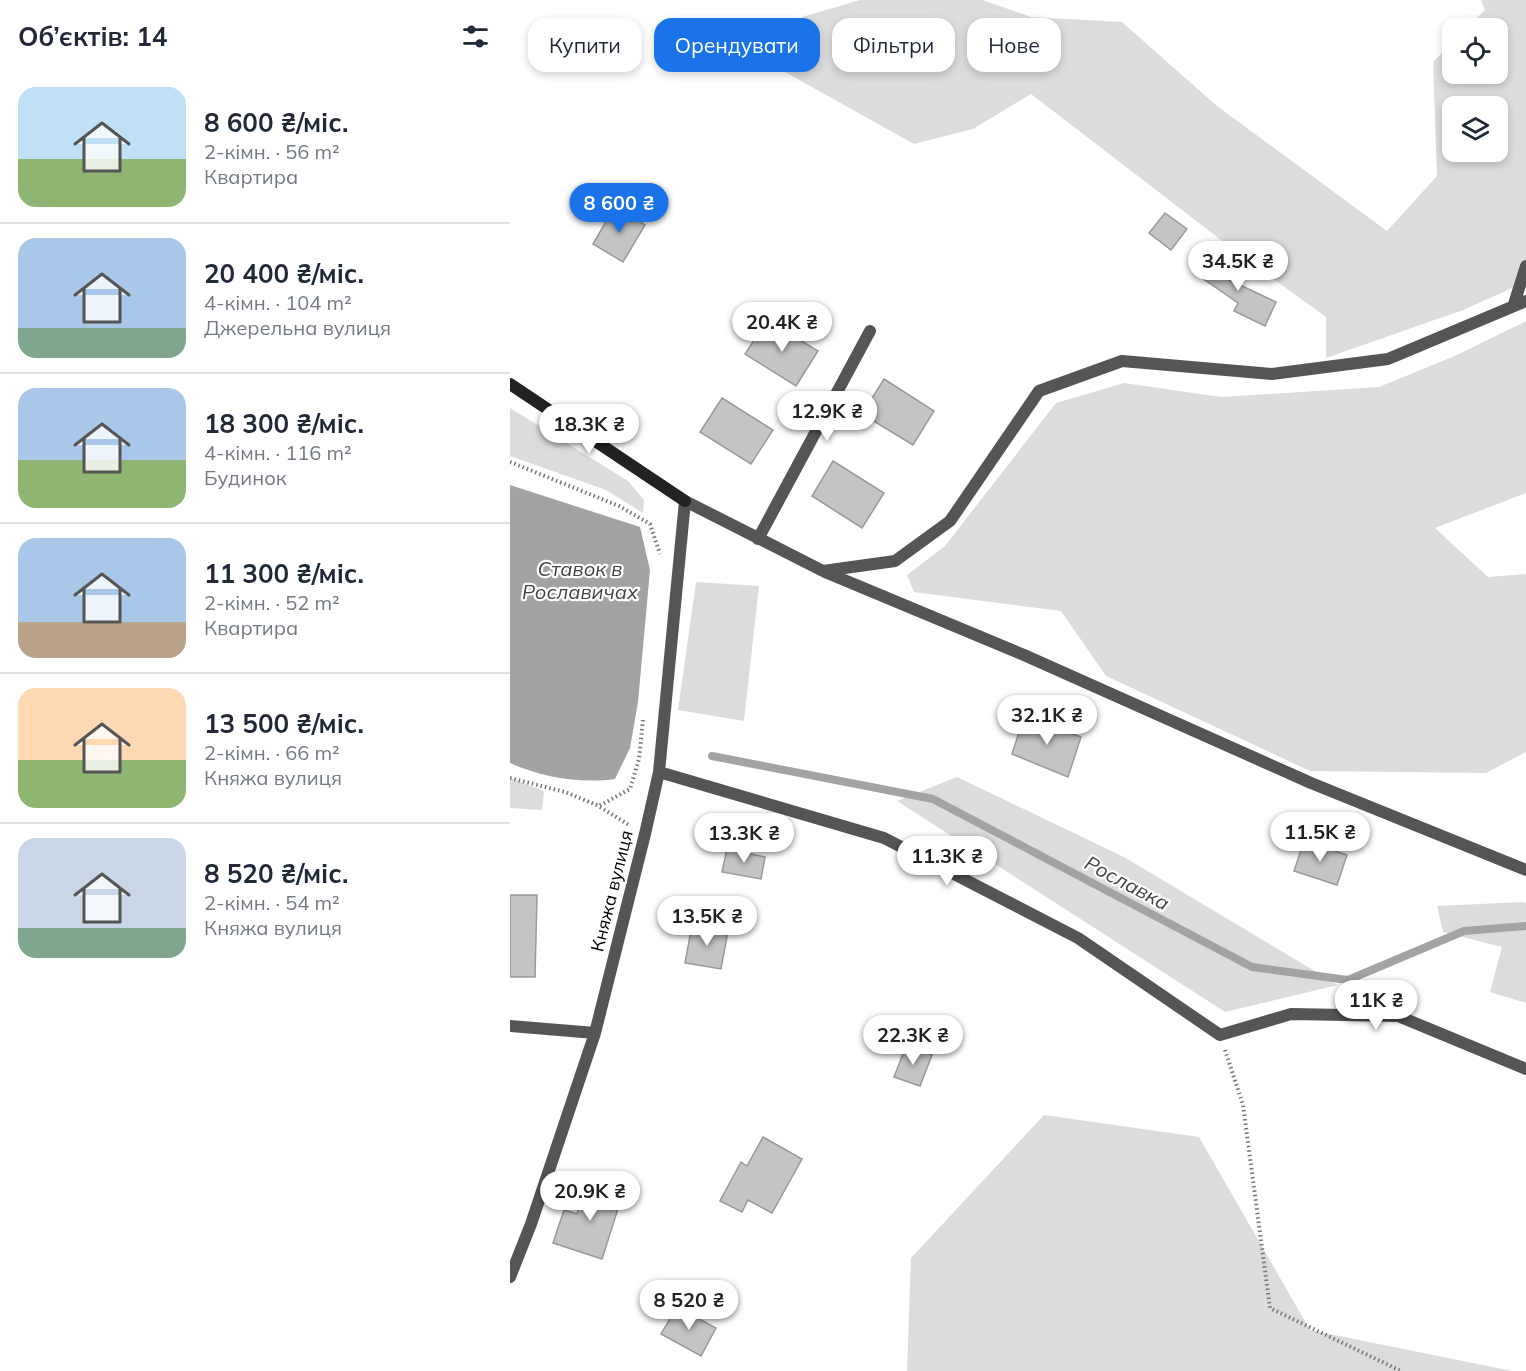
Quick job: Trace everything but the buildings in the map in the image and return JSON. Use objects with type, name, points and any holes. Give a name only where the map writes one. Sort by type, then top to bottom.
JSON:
[{"type":"street","points":[[823,572],[895,561],[950,521],[1039,391],[1122,361],[1272,374],[1388,359],[1520,303],[1526,266]]},
{"type":"street","points":[[758,539],[870,331]]},
{"type":"street","points":[[510,384],[685,501],[823,572],[1024,655],[1311,783],[1526,870]]},
{"type":"street","name":"Княжа вулиця","points":[[510,1277],[531,1224],[595,1033],[659,772],[685,501]]},
{"type":"street","points":[[659,772],[884,838],[1078,938],[1220,1035],[1291,1014],[1398,1016],[1526,1069]]},
{"type":"street","points":[[510,1026],[595,1033]]},
{"type":"path","points":[[510,462],[619,506],[650,524],[661,557]]},
{"type":"path","points":[[599,806],[630,789],[639,759],[644,712]]},
{"type":"path","points":[[510,778],[565,792],[599,806],[645,834]]},
{"type":"path","points":[[1220,1035],[1243,1105],[1270,1308],[1401,1371]]},
{"type":"shaded area","points":[[860,0],[983,0],[1031,17],[1049,18],[967,18],[967,72],[1061,72],[1061,19],[1122,22],[1217,106],[1387,231],[1437,176],[1433,62],[1442,53],[1442,84],[1508,84],[1508,18],[1477,18],[1485,10],[1481,0],[1526,0],[1526,266],[1519,285],[1463,310],[1326,358],[1326,317],[1247,260],[1031,94],[973,129],[914,144],[785,72],[820,72],[820,18],[802,18]]},
{"type":"shaded area","points":[[1526,321],[1526,493],[1435,528],[1488,577],[1526,574],[1526,752],[1486,773],[1310,771],[1106,676],[1061,611],[914,592],[907,575],[945,546],[1056,403],[1124,383],[1221,397],[1379,387],[1457,355]]},
{"type":"shaded area","points":[[510,408],[628,481],[644,500],[643,513],[606,490],[510,456]]},
{"type":"shaded area","points":[[696,582],[759,586],[744,721],[678,710]]},
{"type":"shaded area","points":[[957,777],[1124,857],[1338,985],[1225,1012],[897,801]]},
{"type":"shaded area","points":[[510,778],[544,791],[542,810],[510,808]]},
{"type":"shaded area","points":[[1526,903],[1526,1003],[1490,992],[1502,947],[1443,932],[1437,906]]},
{"type":"shaded area","points":[[1044,1115],[1199,1137],[1310,1330],[1512,1371],[907,1371],[911,1258]]},
{"type":"water","name":"Ставок в Рославичах","points":[[510,485],[640,527],[650,570],[638,702],[630,748],[615,779],[589,781],[561,778],[510,763]]},
{"type":"waterway","name":"Рославка","points":[[712,756],[933,799],[1252,967],[1348,980],[1464,931],[1526,926]]}]
